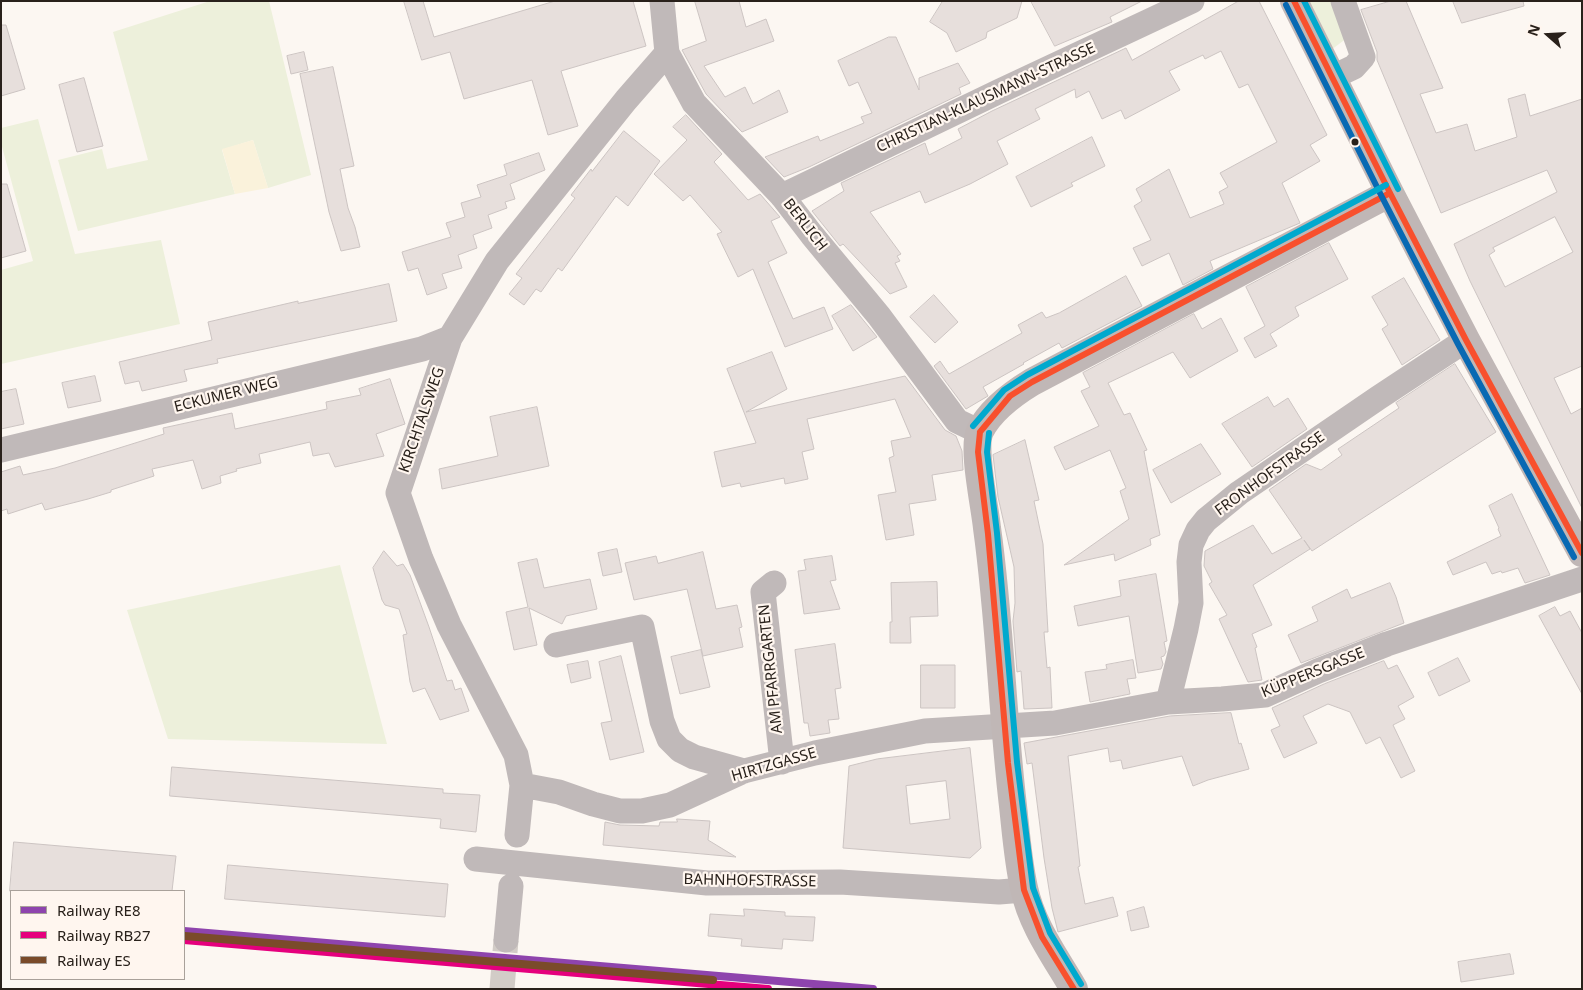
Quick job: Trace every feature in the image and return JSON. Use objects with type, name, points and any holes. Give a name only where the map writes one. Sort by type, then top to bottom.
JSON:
[{"type":"street","name":"BERLICH","points":[[662,1],[667,53],[694,103],[782,196],[879,316],[957,421],[980,432]]},
{"type":"street","name":"CHRISTIAN-KLAUSMANN-STRASSE","points":[[782,196],[1192,1]]},
{"type":"street","points":[[1294,1],[1390,194],[1466,340],[1582,553]]},
{"type":"street","points":[[1333,77],[1354,68],[1363,57],[1343,1]]},
{"type":"street","name":"KIRCHTALSWEG","points":[[517,835],[522,785],[516,755],[449,625],[421,559],[398,493],[450,338],[497,261],[626,100],[667,53]]},
{"type":"street","points":[[1074,989],[1042,937],[1024,890],[1005,726],[991,558],[978,452],[980,432],[1010,396],[1032,382],[1390,194]]},
{"type":"street","name":"ECKUMER WEG","points":[[1,450],[422,348],[450,338]]},
{"type":"street","name":"FRONHOFSTRASSE","points":[[1168,702],[1191,602],[1189,562],[1191,545],[1198,530],[1206,520],[1239,494],[1466,340]]},
{"type":"street","name":"KÜPPERSGASSE","points":[[1005,726],[1054,723],[1168,702],[1265,695],[1318,671],[1387,644],[1582,579]]},
{"type":"street","name":"AM PFARRGARTEN","points":[[774,583],[763,592],[782,762]]},
{"type":"street","points":[[556,645],[642,627],[662,721],[669,739],[680,750],[694,757],[744,770]]},
{"type":"street","name":"HIRTZGASSE","points":[[522,785],[559,792],[592,804],[620,811],[642,811],[670,804],[744,770],[815,753],[925,731],[1005,726]]},
{"type":"street","name":"BAHNHOFSTRASSE","points":[[476,859],[707,883],[840,882],[999,892],[1024,890]]},
{"type":"street","points":[[506,940],[511,886]]},
{"type":"green space","points":[[210,1],[269,1],[311,175],[268,188],[253,140],[222,150],[235,194],[78,231],[58,160],[102,149],[107,169],[148,160],[113,32]]},
{"type":"green space","points":[[1307,1],[1332,1],[1347,38],[1331,50]]},
{"type":"green space","points":[[38,119],[75,254],[161,240],[180,324],[1,364],[1,270],[33,261],[1,143],[1,128]]},
{"type":"green space","points":[[340,565],[387,744],[168,739],[127,610]]},
{"type":"sand","points":[[253,140],[268,188],[235,194],[222,149]]},
{"type":"building","points":[[404,1],[423,1],[434,37],[555,1],[633,1],[646,46],[561,71],[578,126],[548,135],[532,80],[464,99],[450,52],[422,60]]},
{"type":"building","points":[[695,1],[739,1],[746,27],[766,19],[774,41],[704,66],[725,97],[745,87],[753,104],[779,90],[788,112],[742,132],[706,94],[682,50],[706,41]]},
{"type":"building","points":[[943,1],[1022,1],[1017,18],[987,32],[986,38],[956,52],[947,33],[930,22]]},
{"type":"building","points":[[1031,1],[1142,1],[1110,17],[1112,22],[1055,46]]},
{"type":"building","points":[[1239,1],[1259,1],[1327,135],[1310,145],[1320,161],[1282,183],[1300,223],[1210,261],[1213,269],[1183,285],[1169,253],[1142,266],[1133,248],[1151,240],[1134,206],[1142,201],[1136,189],[1169,169],[1190,218],[1224,204],[1219,192],[1228,187],[1220,173],[1277,142],[1248,84],[1239,88],[1221,51],[1205,59],[1203,55],[1169,71],[1180,90],[1125,119],[1121,110],[1102,119],[1089,91],[1076,98],[1075,89],[1035,109],[1040,119],[997,141],[1008,164],[970,184],[925,203],[920,191],[870,212],[901,254],[897,256],[900,261],[895,263],[907,287],[890,294],[843,244],[840,246],[812,211],[844,191],[841,183],[925,143],[929,155],[962,138],[958,129],[992,111],[1126,48],[1132,60]]},
{"type":"building","points":[[1391,1],[1406,1],[1443,88],[1420,94],[1436,133],[1467,124],[1475,151],[1517,137],[1508,99],[1525,94],[1530,116],[1582,99],[1582,366],[1554,378],[1571,414],[1582,408],[1582,508],[1470,281],[1454,244],[1557,192],[1547,170],[1441,213],[1377,60],[1377,52],[1361,10]],"holes":[[[1555,217],[1573,252],[1505,287],[1489,255],[1495,251],[1493,248]]]},
{"type":"building","points":[[1453,1],[1523,1],[1524,6],[1462,23]]},
{"type":"building","points":[[1,25],[6,25],[25,89],[1,96]]},
{"type":"building","points":[[889,37],[896,37],[919,90],[919,78],[958,63],[970,83],[959,88],[961,94],[809,167],[784,177],[765,157],[818,136],[820,141],[864,123],[861,117],[872,113],[858,82],[849,86],[838,61]]},
{"type":"building","points":[[304,52],[308,70],[291,74],[287,56]]},
{"type":"building","points":[[333,67],[354,166],[340,169],[348,208],[360,247],[341,251],[329,212],[300,74]]},
{"type":"building","points":[[84,78],[103,146],[77,152],[59,85]]},
{"type":"building","points":[[686,115],[722,154],[714,162],[748,200],[760,194],[780,217],[771,221],[787,253],[768,262],[793,319],[824,307],[833,329],[785,347],[753,269],[738,277],[717,234],[722,232],[690,195],[683,201],[654,174],[687,140],[673,127]]},
{"type":"building","points":[[624,131],[660,161],[628,206],[616,196],[562,271],[558,268],[541,292],[536,289],[524,305],[509,294],[522,278],[516,274],[575,198],[571,195]]},
{"type":"building","points":[[1092,137],[1105,166],[1071,183],[1073,186],[1031,207],[1016,177]]},
{"type":"building","points":[[539,153],[545,170],[510,184],[515,199],[505,202],[507,208],[488,215],[492,228],[473,235],[477,248],[458,255],[462,268],[442,274],[447,288],[427,295],[418,268],[408,271],[402,252],[451,237],[446,223],[465,217],[461,203],[481,197],[477,185],[507,175],[504,165]]},
{"type":"building","points":[[1,184],[7,184],[26,251],[1,258]]},
{"type":"building","points":[[1329,243],[1348,279],[1295,307],[1299,316],[1270,334],[1277,346],[1255,358],[1244,338],[1265,326],[1246,287]]},
{"type":"building","points":[[1126,276],[1142,306],[1062,348],[1059,343],[1023,363],[983,387],[988,396],[966,409],[934,366],[940,361],[949,374],[1022,333],[1018,325],[1042,312],[1046,318],[1059,313]]},
{"type":"building","points":[[1404,278],[1440,340],[1402,365],[1382,329],[1388,325],[1372,297]]},
{"type":"building","points":[[389,284],[397,321],[217,359],[218,363],[184,370],[187,381],[142,391],[139,381],[125,384],[119,362],[212,340],[208,322],[298,301],[298,303]]},
{"type":"building","points":[[934,295],[958,322],[935,343],[910,317]]},
{"type":"building","points":[[851,305],[877,337],[853,351],[832,316]]},
{"type":"building","points":[[1194,314],[1202,329],[1221,318],[1238,351],[1190,378],[1173,352],[1108,383],[1124,415],[1130,413],[1147,450],[1144,451],[1160,535],[1150,539],[1151,545],[1115,561],[1114,554],[1064,565],[1129,519],[1120,491],[1126,488],[1110,450],[1065,470],[1054,447],[1099,426],[1081,391],[1090,387],[1083,373]]},
{"type":"building","points":[[772,352],[787,389],[746,412],[905,376],[945,430],[956,436],[962,451],[963,470],[932,475],[936,500],[909,504],[914,535],[886,540],[878,495],[896,492],[889,458],[894,456],[891,441],[911,437],[895,399],[807,419],[814,449],[802,452],[808,479],[785,484],[784,478],[741,487],[740,483],[722,487],[714,452],[756,443],[727,369]]},
{"type":"building","points":[[1455,364],[1496,432],[1312,551],[1304,540],[1310,549],[1253,585],[1272,625],[1252,634],[1257,647],[1255,648],[1262,680],[1248,682],[1219,619],[1227,615],[1209,584],[1212,582],[1204,566],[1205,551],[1253,525],[1272,554],[1302,538],[1269,490],[1306,464],[1321,470],[1342,455],[1338,449],[1399,408],[1396,403]]},
{"type":"building","points":[[95,376],[101,401],[68,408],[62,383]]},
{"type":"building","points":[[390,379],[405,424],[376,434],[384,456],[335,467],[329,453],[313,456],[310,442],[259,454],[261,463],[236,469],[237,471],[220,476],[221,483],[202,489],[193,460],[152,469],[154,476],[88,499],[45,510],[42,503],[8,514],[7,509],[1,511],[1,472],[20,466],[23,475],[55,468],[164,434],[163,428],[232,413],[235,429],[327,409],[326,402],[361,395],[359,389]]},
{"type":"building","points":[[16,389],[24,424],[1,429],[1,392]]},
{"type":"building","points":[[1268,397],[1274,407],[1288,398],[1307,429],[1252,467],[1222,424]]},
{"type":"building","points":[[537,407],[549,466],[442,489],[439,469],[498,456],[490,417]]},
{"type":"building","points":[[1025,440],[1039,500],[1034,501],[1043,544],[1048,632],[1044,632],[1047,668],[1050,667],[1052,708],[1024,709],[1021,671],[1017,672],[1013,621],[1015,603],[1014,567],[998,497],[993,455]]},
{"type":"building","points":[[1201,444],[1221,474],[1171,503],[1153,470]]},
{"type":"building","points":[[1512,494],[1550,575],[1525,583],[1518,568],[1492,574],[1486,562],[1453,575],[1447,562],[1501,536],[1489,506]]},
{"type":"building","points":[[617,549],[622,572],[603,576],[598,553]]},
{"type":"building","points":[[384,551],[397,566],[403,564],[410,575],[447,681],[452,680],[455,690],[461,688],[469,711],[440,720],[425,688],[413,692],[403,635],[407,634],[399,609],[385,605],[373,568]]},
{"type":"building","points":[[703,552],[716,609],[737,605],[742,627],[739,628],[743,647],[703,656],[687,589],[634,600],[625,563],[656,556],[658,563]]},
{"type":"building","points":[[832,556],[836,580],[830,581],[840,609],[804,614],[798,571],[806,570],[804,560]]},
{"type":"building","points":[[537,559],[544,588],[590,579],[597,609],[566,616],[562,624],[529,608],[537,645],[514,650],[506,612],[528,607],[518,563]]},
{"type":"building","points":[[1156,574],[1167,641],[1164,642],[1166,652],[1161,657],[1163,664],[1161,669],[1138,673],[1129,616],[1078,626],[1074,606],[1121,596],[1119,581]]},
{"type":"building","points":[[937,582],[938,616],[910,617],[911,643],[890,643],[890,622],[892,622],[891,583]]},
{"type":"building","points":[[1390,583],[1404,623],[1301,663],[1288,635],[1318,621],[1312,607],[1347,589],[1351,598]]},
{"type":"building","points":[[1555,607],[1560,616],[1570,611],[1582,633],[1582,694],[1539,616]]},
{"type":"building","points":[[835,644],[841,688],[835,689],[839,719],[828,720],[830,733],[810,736],[808,723],[804,723],[795,650]]},
{"type":"building","points":[[701,650],[710,687],[680,694],[671,657]]},
{"type":"building","points":[[621,656],[644,752],[610,760],[601,723],[612,721],[599,662]]},
{"type":"building","points":[[1458,658],[1470,681],[1439,696],[1428,673]]},
{"type":"building","points":[[1133,660],[1136,678],[1127,679],[1130,694],[1090,702],[1085,672],[1107,669],[1106,665]]},
{"type":"building","points":[[588,661],[591,678],[571,683],[567,665]]},
{"type":"building","points":[[1384,661],[1388,669],[1397,665],[1414,697],[1398,706],[1405,719],[1393,725],[1415,771],[1401,778],[1380,737],[1366,744],[1350,712],[1328,704],[1303,716],[1317,743],[1284,758],[1271,730],[1280,726],[1272,708],[1324,684]]},
{"type":"building","points":[[921,665],[955,665],[955,708],[921,708]]},
{"type":"building","points":[[1231,713],[1239,744],[1241,743],[1249,769],[1193,786],[1182,756],[1123,769],[1121,760],[1110,762],[1108,748],[1068,756],[1080,866],[1078,867],[1085,904],[1113,897],[1118,916],[1058,932],[1044,858],[1032,763],[1027,764],[1024,743],[1170,716]]},
{"type":"building","points":[[970,748],[981,848],[970,858],[843,848],[849,766],[877,759]],"holes":[[[946,781],[950,819],[910,824],[906,786]]]},
{"type":"building","points":[[172,767],[443,789],[443,793],[480,795],[476,832],[440,828],[441,819],[170,796]]},
{"type":"building","points":[[677,819],[710,821],[708,840],[736,857],[603,845],[605,822],[620,825],[659,826],[660,822],[677,822]]},
{"type":"building","points":[[14,842],[176,856],[172,890],[10,890]]},
{"type":"building","points":[[228,865],[448,884],[445,917],[225,899]]},
{"type":"building","points":[[1144,907],[1149,927],[1131,931],[1127,912]]},
{"type":"building","points":[[744,909],[785,912],[785,916],[815,917],[813,941],[783,939],[782,949],[741,946],[742,939],[708,936],[710,914],[744,916]]},
{"type":"building","points":[[1510,954],[1514,974],[1461,982],[1458,962]]},
{"type":"tunnel","points":[[502,989],[506,940]]},
{"type":"rail line","name":"RE8","points":[[185,931],[873,989]]},
{"type":"rail line","name":"ES","points":[[185,936],[713,980]]},
{"type":"rail line","name":"RB27","points":[[185,940],[768,989]]},
{"type":"transit line","points":[[1294,1],[1466,340],[1582,553]]},
{"type":"transit line","points":[[1304,1],[1398,189]]},
{"type":"transit line","points":[[1286,5],[1458,344],[1574,557]]},
{"type":"transit line","points":[[973,426],[1004,390],[1027,375],[1386,185]]},
{"type":"transit line","points":[[980,432],[1010,396],[1032,382],[1390,193]]},
{"type":"transit line","points":[[980,432],[978,452],[988,534],[1008,763],[1024,890],[1042,937],[1074,989]]},
{"type":"transit line","points":[[989,433],[987,452],[997,533],[1017,762],[1033,888],[1050,933],[1081,984]]}]
